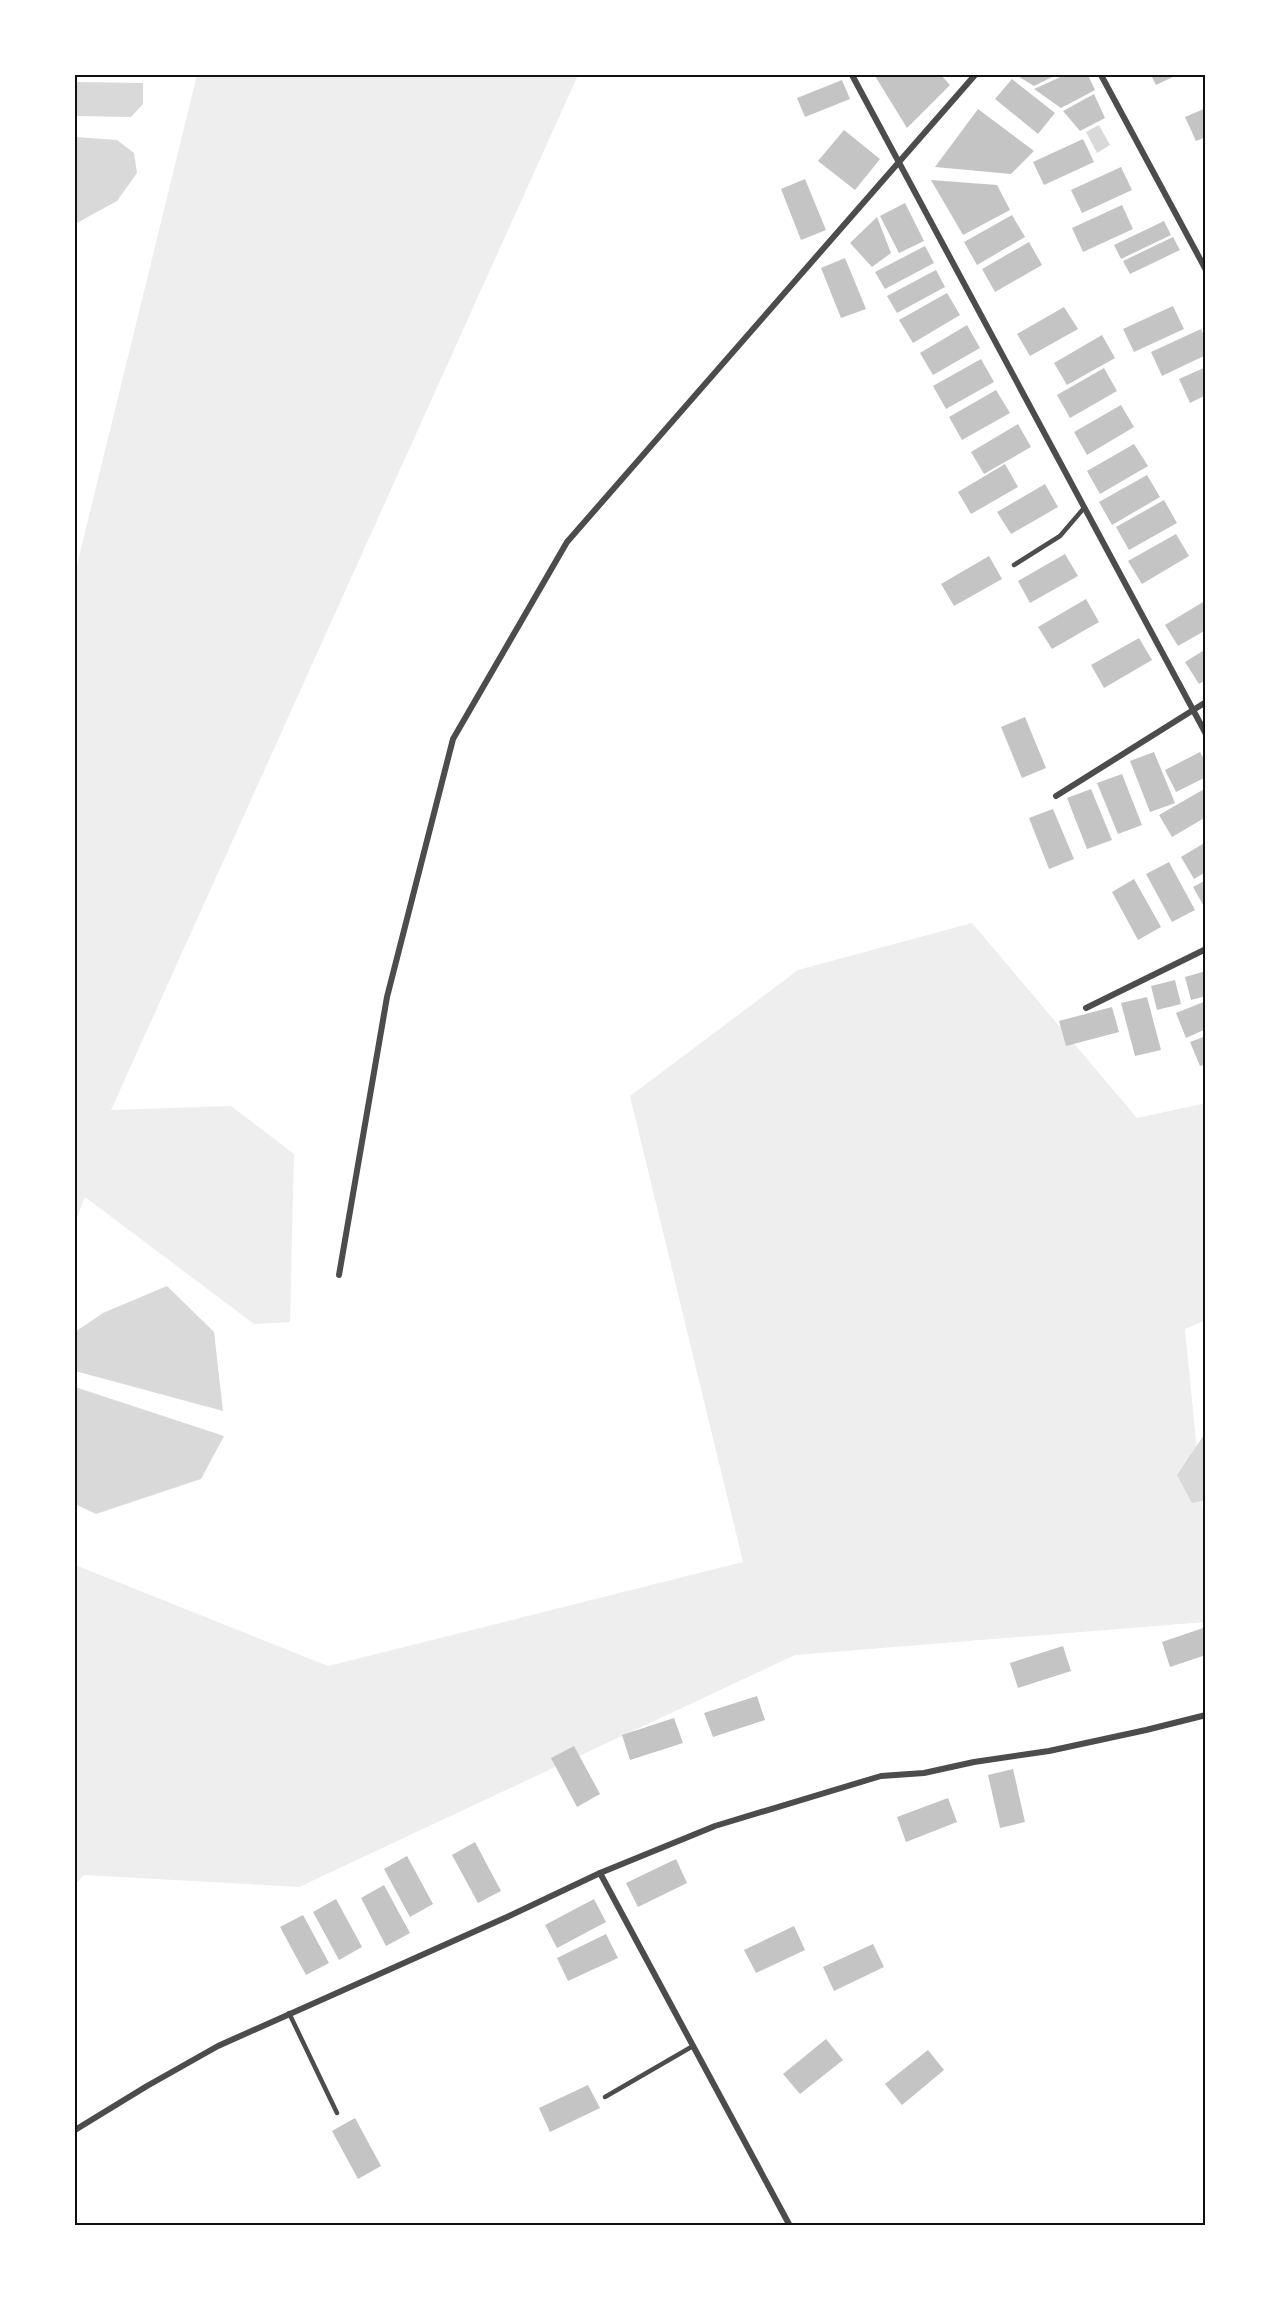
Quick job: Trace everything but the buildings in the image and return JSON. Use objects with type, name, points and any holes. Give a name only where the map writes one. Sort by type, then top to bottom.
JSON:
[{"type":"street","points":[[852,75],[1206,734]]},
{"type":"street","points":[[339,1275],[387,997],[453,739],[567,542],[975,75]]},
{"type":"street","points":[[1101,75],[1206,270]]},
{"type":"street","points":[[1056,796],[1206,702]]},
{"type":"street","points":[[1086,1008],[1206,949]]},
{"type":"street","points":[[75,2130],[147,2085],[218,2046],[600,1873],[715,1826],[881,1776],[924,1773],[974,1761],[1049,1750],[1146,1730],[1206,1714]]},
{"type":"street","points":[[600,1873],[790,2226]]},
{"type":"lane","points":[[1014,565],[1060,536],[1084,508]]},
{"type":"lane","points":[[289,2013],[337,2113]]},
{"type":"lane","points":[[605,2097],[693,2046]]},
{"type":"shaded area","points":[[197,75],[578,75],[111,1110],[231,1106],[294,1154],[290,1322],[254,1324],[85,1197],[75,1222],[75,573]]},
{"type":"shaded area","points":[[75,82],[143,83],[143,104],[131,117],[75,116]]},
{"type":"shaded area","points":[[1099,125],[1110,145],[1097,153],[1086,132]]},
{"type":"shaded area","points":[[75,137],[117,140],[134,153],[137,173],[117,201],[75,224]]},
{"type":"shaded area","points":[[972,923],[1137,1118],[1206,1103],[1206,1320],[1185,1329],[1206,1542],[1206,1622],[795,1655],[299,1887],[84,1875],[75,1885],[75,1565],[328,1666],[743,1562],[630,1096],[798,970]]},
{"type":"shaded area","points":[[167,1286],[214,1332],[223,1411],[75,1371],[75,1332],[103,1313]]},
{"type":"shaded area","points":[[75,1387],[224,1436],[201,1479],[96,1514],[75,1504]]},
{"type":"shaded area","points":[[1206,1432],[1206,1500],[1192,1503],[1177,1475]]}]
